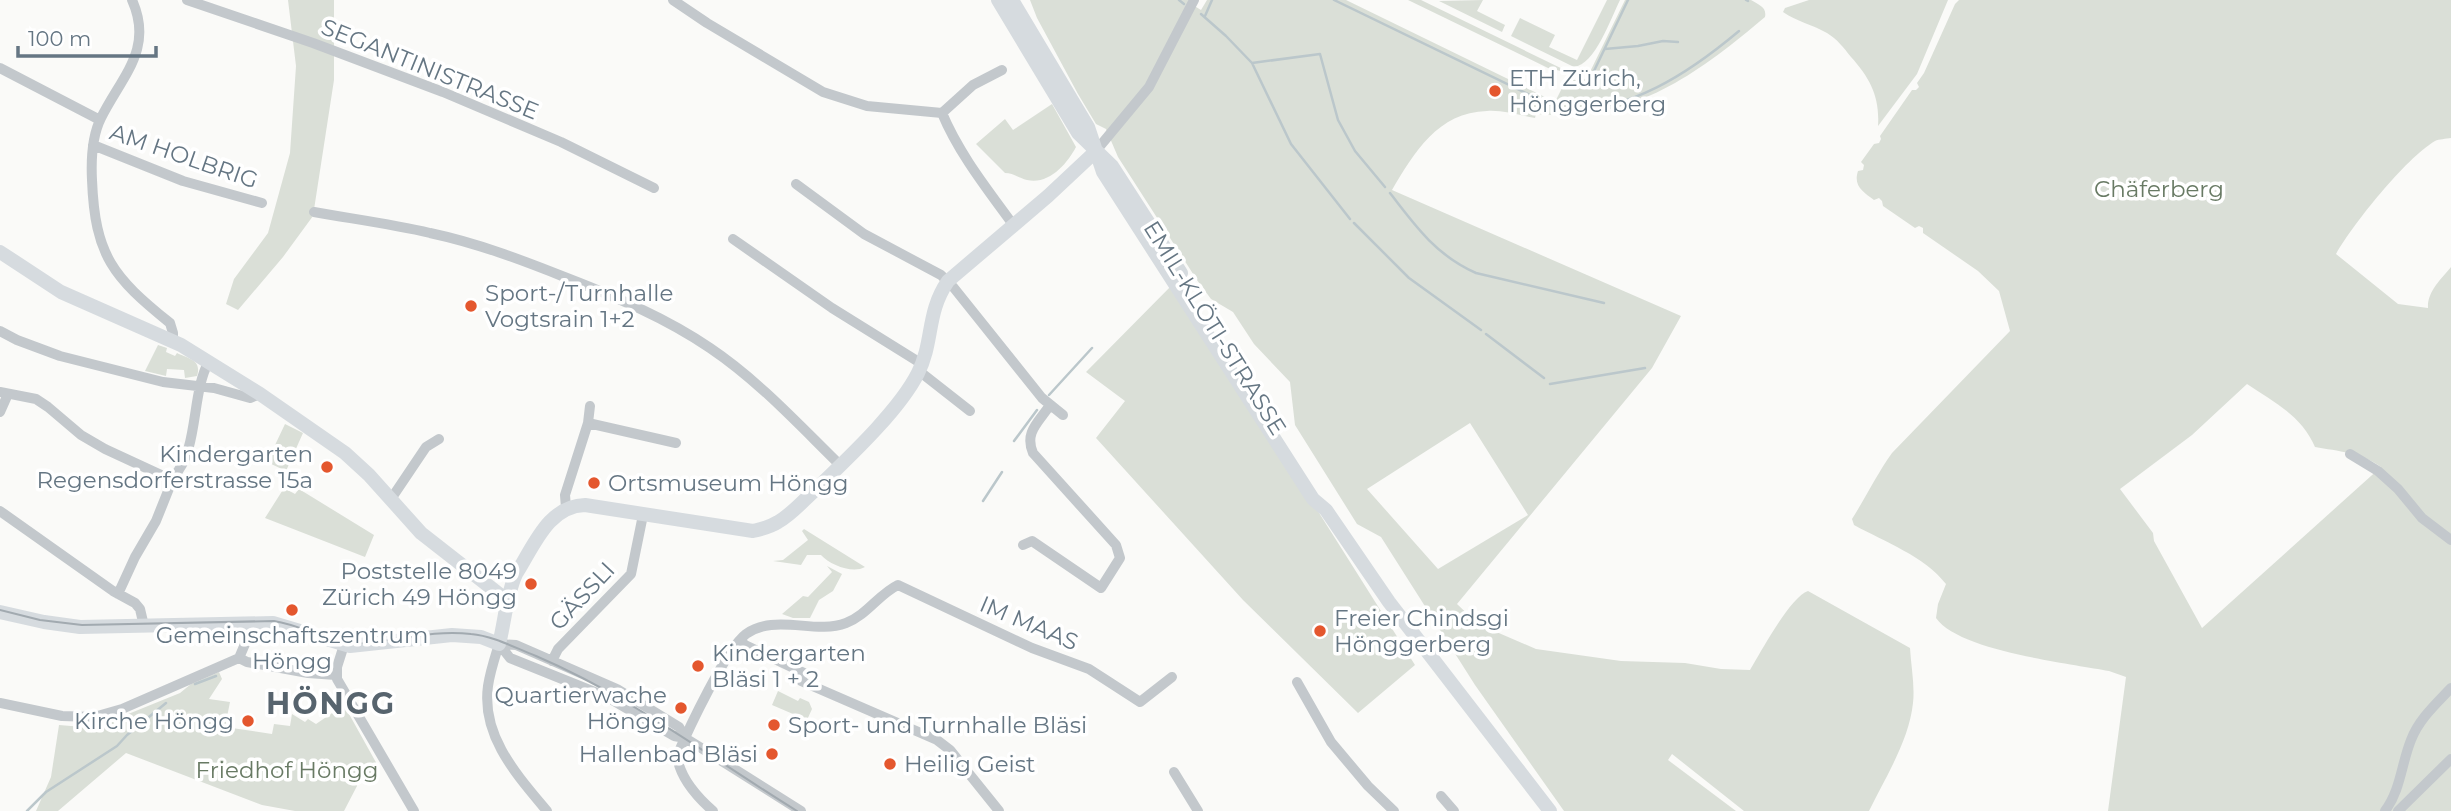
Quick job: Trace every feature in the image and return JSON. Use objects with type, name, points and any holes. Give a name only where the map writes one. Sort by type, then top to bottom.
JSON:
[{"type":"street","points":[[132,0],[140,28],[136,56],[100,120],[93,145],[95,222],[113,268],[125,284],[170,323],[173,342]]},
{"type":"street","name":"SEGANTINISTRASSE","points":[[187,0],[302,38],[478,106],[561,142],[653,188]]},
{"type":"street","points":[[673,0],[823,92],[867,106],[942,113],[971,86],[1002,69]]},
{"type":"street","name":"EMIL-KLÖTI-STRASSE","points":[[998,0],[1065,114],[1096,152]]},
{"type":"street","name":"EMIL-KLÖTI-STRASSE","points":[[1012,0],[1088,127],[1103,172],[1313,499],[1326,510],[1414,636],[1550,811]]},
{"type":"street","points":[[547,811],[515,771],[494,736],[489,717],[488,687],[516,574],[553,517],[566,508],[585,505],[735,529],[761,529],[779,522],[789,514],[841,466],[898,402],[920,367],[933,307],[947,281],[1014,226],[1096,152],[1149,86],[1194,0]]},
{"type":"street","points":[[0,68],[100,120]]},
{"type":"street","points":[[942,113],[950,132],[969,162],[1014,226]]},
{"type":"street","name":"AM HOLBRIG","points":[[93,145],[183,181],[262,203]]},
{"type":"street","points":[[796,184],[864,234],[941,275],[1042,398],[1063,415]]},
{"type":"street","points":[[314,212],[464,241],[536,265],[642,309],[710,348],[738,369],[769,395],[841,466]]},
{"type":"street","points":[[733,239],[920,367],[970,411]]},
{"type":"street","points":[[0,252],[61,292],[173,342],[209,361],[260,394],[345,453],[421,533],[508,601]]},
{"type":"street","points":[[0,331],[60,356],[163,382],[201,386],[250,398],[260,394]]},
{"type":"street","points":[[118,594],[179,470],[187,449],[209,361]]},
{"type":"street","points":[[0,412],[4,393],[36,399],[93,442],[172,480]]},
{"type":"street","points":[[1023,545],[1032,541],[1101,588],[1120,558],[1116,545],[1033,453],[1031,430],[1050,405]]},
{"type":"street","points":[[566,508],[565,495],[588,422],[590,406]]},
{"type":"street","points":[[588,422],[676,443]]},
{"type":"street","points":[[391,499],[426,447],[439,439]]},
{"type":"street","points":[[2350,454],[2378,471],[2423,518],[2451,540]]},
{"type":"street","points":[[0,511],[138,606],[144,626]]},
{"type":"street","name":"GÄSSLI","points":[[552,660],[558,649],[631,574],[643,515]]},
{"type":"street","name":"IM MAAS","points":[[740,640],[755,629],[774,624],[823,627],[845,623],[870,608],[889,589],[898,585],[1032,648],[1089,669],[1140,702],[1172,677]]},
{"type":"street","points":[[0,612],[69,626],[282,624],[344,645],[364,646],[452,635],[481,637],[516,645],[552,660],[674,736],[685,738],[801,811]]},
{"type":"street","points":[[0,703],[62,716],[94,717],[122,709],[239,658],[245,645],[245,623]]},
{"type":"street","points":[[713,811],[696,797],[678,765],[677,756],[732,650],[740,640],[804,674],[800,681],[937,740],[950,750],[999,811]]},
{"type":"street","points":[[499,643],[510,658],[558,679],[592,684]]},
{"type":"street","points":[[344,645],[336,675],[414,811]]},
{"type":"street","points":[[239,658],[247,662],[308,673],[336,675]]},
{"type":"street","points":[[1297,681],[1331,742],[1368,786],[1394,811]]},
{"type":"street","points":[[2385,811],[2398,788],[2407,751],[2418,726],[2451,688]]},
{"type":"street","points":[[2398,811],[2451,759]]},
{"type":"street","points":[[1174,772],[1198,811]]},
{"type":"street","points":[[1441,796],[1454,811]]},
{"type":"green space","points":[[288,0],[334,0],[334,80],[313,216],[283,257],[238,310],[226,304],[234,279],[268,233],[290,153],[296,66]]},
{"type":"green space","points":[[1030,0],[1189,0],[1188,2],[1201,10],[1207,0],[1346,0],[1555,102],[1567,78],[1579,81],[1587,78],[1625,0],[1751,0],[1762,7],[1765,17],[1713,58],[1660,91],[1632,103],[1602,111],[1570,115],[1536,114],[1535,118],[1493,111],[1470,113],[1455,119],[1429,137],[1392,190],[1681,316],[1652,368],[1457,604],[1478,624],[1536,649],[1621,661],[1685,663],[1721,669],[1750,670],[1793,603],[1808,591],[1910,648],[1914,690],[1911,717],[1896,759],[1869,811],[1744,811],[1672,754],[1668,760],[1736,811],[1564,811],[1475,685],[1381,537],[1357,524],[1295,425],[1290,382],[1254,344],[1233,312],[1211,299],[1197,280],[1118,157],[1106,129],[1096,124],[1037,18]],"holes":[[[1470,423],[1528,515],[1438,569],[1367,489]]]},
{"type":"green space","points":[[1408,0],[1421,0],[1573,74],[1548,68]]},
{"type":"green space","points":[[1483,0],[1477,11],[1505,25],[1502,32],[1439,1]]},
{"type":"green space","points":[[1607,0],[1620,0],[1602,40],[1589,58],[1574,67],[1511,36],[1520,18],[1555,35],[1549,47],[1577,60]]},
{"type":"green space","points":[[1809,0],[1948,0],[1917,74],[1878,126],[1877,106],[1872,88],[1846,50],[1827,33],[1783,12],[1785,8]]},
{"type":"green space","name":"Chäferberg","points":[[1959,0],[2451,0],[2451,138],[2435,141],[2395,176],[2367,209],[2336,254],[2398,304],[2428,308],[2432,291],[2451,267],[2451,811],[2108,811],[2126,677],[2109,671],[1990,647],[1948,629],[1936,618],[1946,584],[1937,574],[1927,565],[1854,525],[1852,519],[1892,453],[2010,331],[1999,291],[1978,271],[1923,233],[1923,228],[1915,228],[1883,206],[1879,198],[1874,200],[1866,194],[1857,181],[1858,171],[1863,170],[1864,165],[1861,162],[1874,144],[1879,143],[1880,136],[1912,90],[1919,87],[1917,83]],"holes":[[[2247,384],[2295,418],[2315,447],[2358,456],[2381,467],[2202,628],[2154,541],[2153,533],[2120,489],[2192,435]]]},
{"type":"green space","points":[[1052,104],[1076,147],[1068,160],[1050,176],[1035,181],[1005,173],[976,144],[1005,119],[1013,130]]},
{"type":"green space","points":[[1174,283],[1415,665],[1358,713],[1243,600],[1096,438],[1125,401],[1086,372]]},
{"type":"green space","points":[[158,345],[167,348],[166,352],[175,356],[177,353],[196,363],[197,376],[185,378],[184,370],[167,369],[166,376],[145,371]]},
{"type":"green space","points":[[285,424],[303,433],[286,471],[267,462]]},
{"type":"green space","points":[[284,488],[295,494],[299,489],[374,535],[365,557],[265,518]]},
{"type":"green space","points":[[804,529],[865,567],[842,567],[821,555],[807,555],[801,565],[773,561],[783,560],[808,540],[802,531]]},
{"type":"green space","points":[[827,566],[842,574],[833,591],[819,600],[810,618],[793,618],[782,614],[803,596],[808,597],[832,572]]},
{"type":"green space","name":"Friedhof Höngg","points":[[219,672],[222,679],[209,699],[230,702],[225,727],[272,734],[274,724],[290,726],[292,714],[305,722],[308,719],[316,724],[344,705],[378,766],[370,774],[356,781],[357,786],[344,811],[295,811],[262,805],[126,753],[58,811],[36,811],[51,777],[59,725],[83,727],[111,721],[180,693],[191,684]]},
{"type":"green space","points":[[778,691],[798,701],[800,698],[809,702],[812,709],[807,720],[772,705]]},
{"type":"waterway","points":[[1179,0],[1184,4]]},
{"type":"waterway","points":[[1205,16],[1212,0]]},
{"type":"waterway","points":[[1334,0],[1561,110],[1610,105],[1657,87],[1700,61],[1739,31]]},
{"type":"waterway","points":[[1593,73],[1628,0]]},
{"type":"waterway","points":[[1201,14],[1252,63],[1291,144],[1350,219]]},
{"type":"waterway","points":[[1605,49],[1663,41],[1678,42]]},
{"type":"waterway","points":[[1252,63],[1320,54],[1338,120],[1355,151],[1385,187]]},
{"type":"waterway","points":[[1390,193],[1428,239],[1462,266],[1476,273],[1604,303]]},
{"type":"waterway","points":[[1354,223],[1409,278],[1481,330]]},
{"type":"waterway","points":[[1486,334],[1544,378]]},
{"type":"waterway","points":[[1049,395],[1092,348]]},
{"type":"waterway","points":[[1550,384],[1645,368]]},
{"type":"waterway","points":[[1014,441],[1037,410]]},
{"type":"waterway","points":[[983,501],[1002,472]]},
{"type":"waterway","points":[[195,684],[216,676]]},
{"type":"waterway","points":[[27,811],[46,792],[117,746],[166,703]]},
{"type":"tram line","points":[[0,610],[40,620],[82,625],[274,621],[354,644],[442,633],[488,637],[536,656],[604,690],[797,811]]},
{"type":"place","name":"ETH Zürich, Hönggerberg","points":[[1495,91]]},
{"type":"place","name":"Sport-/Turnhalle Vogtsrain 1+2","points":[[471,306]]},
{"type":"place","name":"Kindergarten Regensdorferstrasse 15a","points":[[327,467]]},
{"type":"place","name":"Ortsmuseum Höngg","points":[[594,483]]},
{"type":"place","name":"Poststelle 8049 Zürich 49 Höngg","points":[[531,584]]},
{"type":"place","name":"Gemeinschaftszentrum Höngg","points":[[292,610]]},
{"type":"place","name":"Freier Chindsgi Hönggerberg","points":[[1320,631]]},
{"type":"place","name":"Kindergarten Bläsi 1 + 2","points":[[698,666]]},
{"type":"place","name":"Quartierwache Höngg","points":[[681,708]]},
{"type":"place","name":"Kirche Höngg","points":[[248,721]]},
{"type":"place","name":"Sport- und Turnhalle Bläsi","points":[[774,725]]},
{"type":"place","name":"Hallenbad Bläsi","points":[[772,754]]},
{"type":"place","name":"Heilig Geist","points":[[890,764]]},
{"type":"district","name":"HÖNGG","points":[[331,703]]}]
